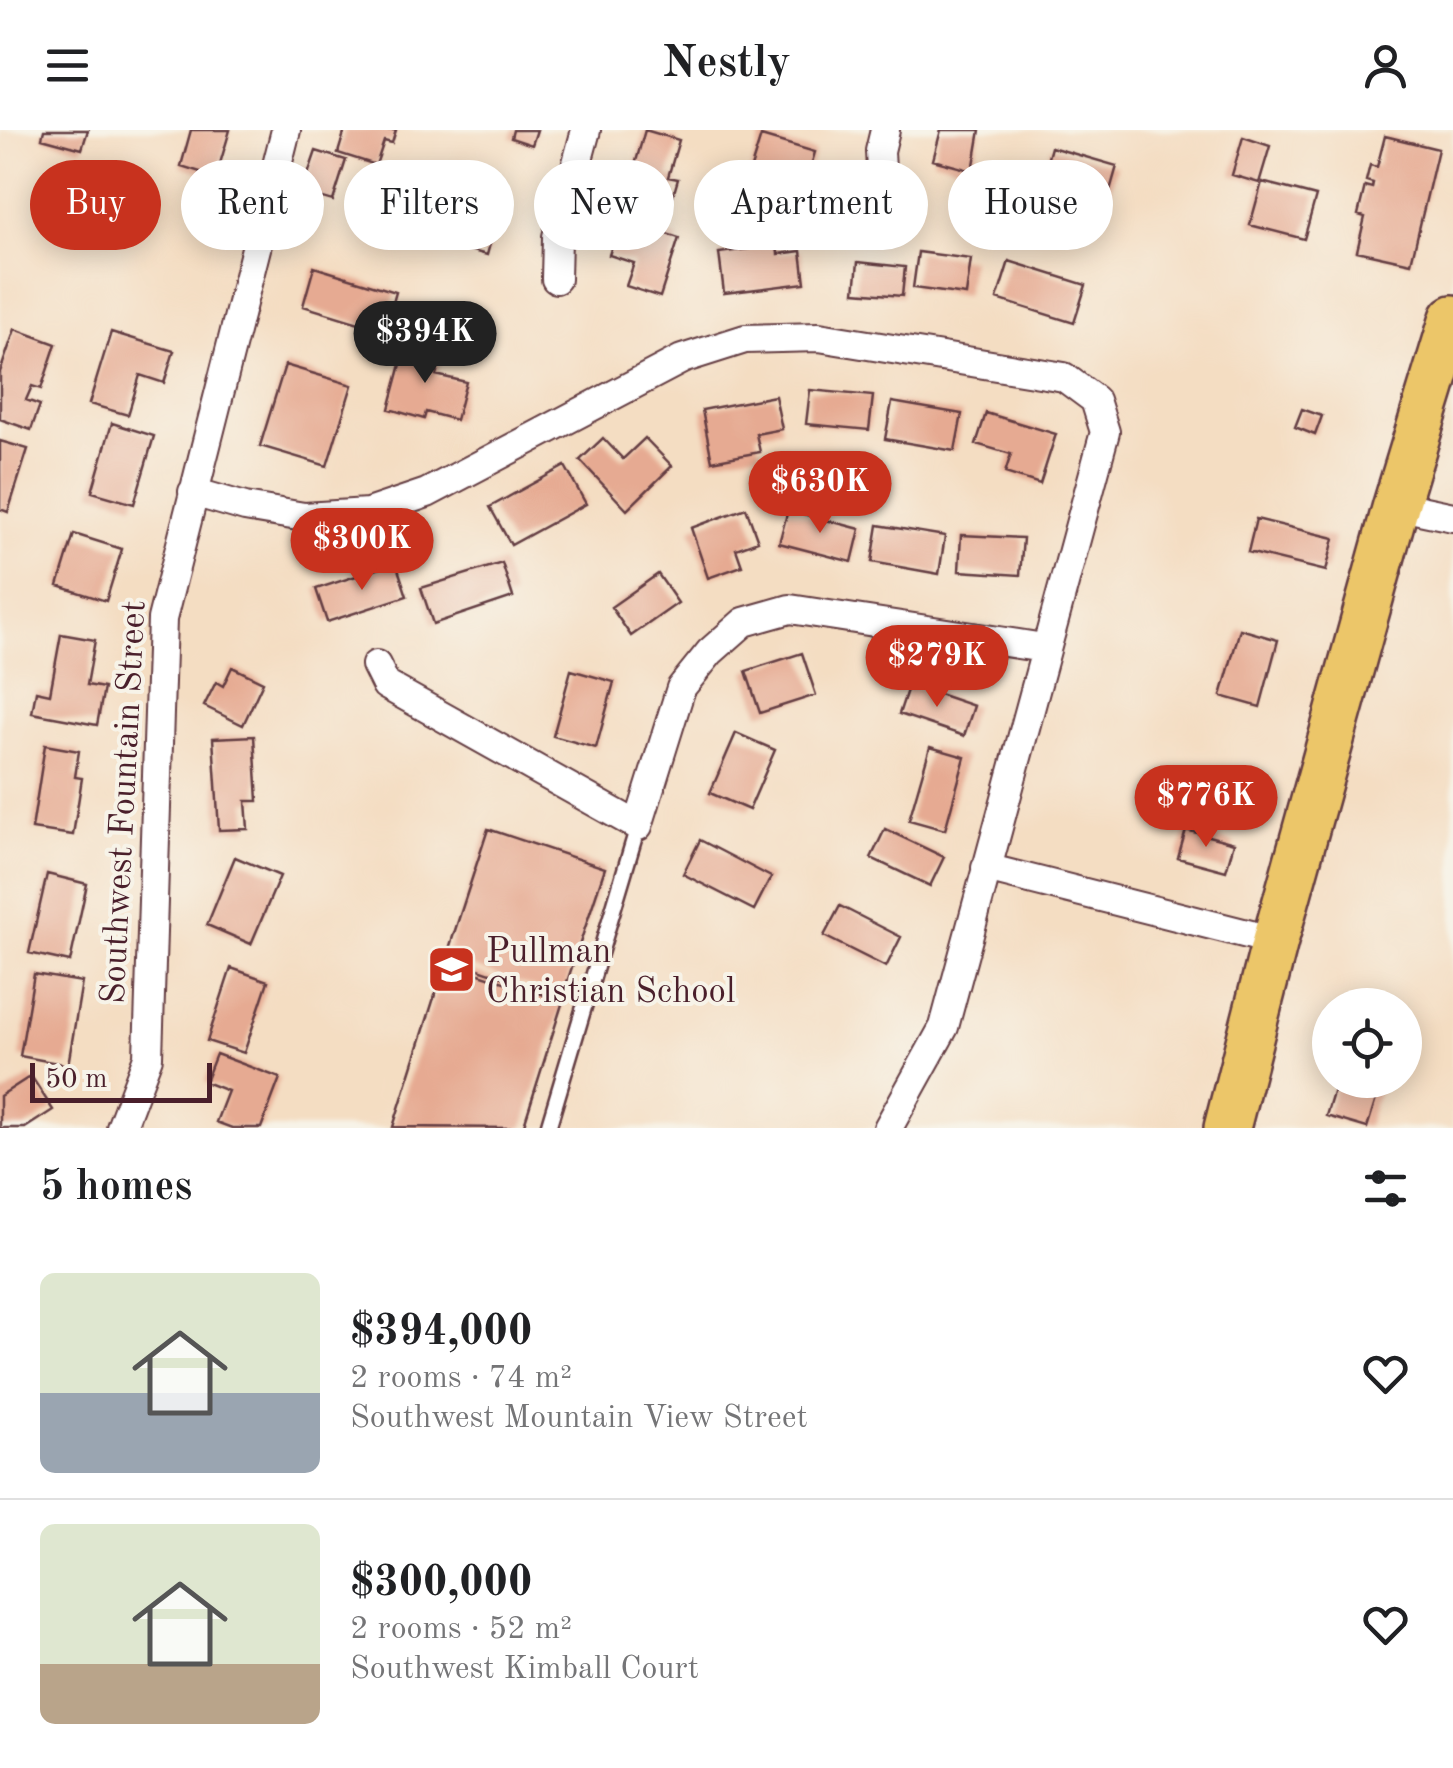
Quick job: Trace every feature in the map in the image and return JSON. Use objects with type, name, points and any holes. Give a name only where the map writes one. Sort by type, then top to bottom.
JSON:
[{"type":"main road","points":[[1227,1128],[1396,505],[1453,318]]},
{"type":"street","name":"Southwest Fountain Street","points":[[121,1128],[148,1056],[162,619],[286,130]]},
{"type":"street","points":[[556,279],[557,237],[586,130]]},
{"type":"street","points":[[880,160],[885,130]]},
{"type":"street","points":[[193,492],[304,517],[368,513],[427,493],[682,359],[745,340],[819,336],[1045,374],[1064,378],[1095,400],[1104,432],[944,1027],[888,1128]]},
{"type":"street","points":[[1396,505],[1453,517]]},
{"type":"street","points":[[376,665],[386,686],[638,826],[680,688],[710,652],[744,622],[790,609],[1044,648]]},
{"type":"street","points":[[986,868],[1275,941]]},
{"type":"lane","points":[[548,1128],[638,826]]},
{"type":"building","points":[[44,130],[88,130],[82,149],[42,138]]},
{"type":"building","points":[[191,130],[230,130],[221,160],[183,160]]},
{"type":"building","points":[[345,130],[396,130],[392,143],[384,141],[378,160],[360,160],[338,153]]},
{"type":"building","points":[[513,130],[537,130],[532,145],[511,138]]},
{"type":"building","points":[[645,130],[679,140],[673,160],[636,160]]},
{"type":"building","points":[[941,130],[980,130],[975,160],[948,160],[948,164],[933,160]]},
{"type":"building","points":[[761,136],[815,152],[813,160],[753,160]]},
{"type":"building","points":[[1385,136],[1438,149],[1411,263],[1357,251],[1365,217],[1358,215],[1365,186],[1372,188],[1373,183],[1366,181],[1370,165],[1377,167]]},
{"type":"building","points":[[1243,137],[1270,146],[1259,183],[1232,175]]},
{"type":"building","points":[[1051,147],[1096,160],[1047,160]]},
{"type":"building","points":[[316,151],[346,160],[333,201],[324,198],[324,160],[313,160]]},
{"type":"building","points":[[1262,182],[1316,196],[1304,239],[1250,225]]},
{"type":"building","points":[[674,236],[679,238],[660,297],[626,286],[634,263],[609,255],[611,250],[674,250]]},
{"type":"building","points":[[801,251],[805,283],[724,293],[719,253]]},
{"type":"building","points":[[918,252],[971,259],[966,295],[913,288]]},
{"type":"building","points":[[1009,261],[1086,285],[1074,323],[997,299]]},
{"type":"building","points":[[858,262],[905,267],[902,296],[855,292]]},
{"type":"building","points":[[314,267],[396,292],[385,331],[303,306]]},
{"type":"building","points":[[15,329],[56,344],[41,389],[32,386],[26,400],[40,405],[31,430],[0,419],[0,372]]},
{"type":"building","points":[[111,332],[174,351],[164,383],[140,375],[128,415],[89,404]]},
{"type":"building","points":[[407,342],[443,351],[436,375],[466,382],[456,420],[426,412],[424,419],[389,409]]},
{"type":"building","points":[[285,365],[352,385],[327,466],[260,446]]},
{"type":"building","points":[[810,390],[873,396],[869,430],[806,424]]},
{"type":"building","points":[[775,396],[782,429],[756,434],[760,452],[712,461],[702,410]]},
{"type":"building","points":[[892,402],[962,414],[955,451],[885,439]]},
{"type":"building","points":[[1302,409],[1322,416],[1315,435],[1295,427]]},
{"type":"building","points":[[986,413],[1056,434],[1040,484],[1005,473],[1011,454],[976,444]]},
{"type":"building","points":[[112,423],[154,436],[134,504],[92,492]]},
{"type":"building","points":[[603,438],[623,459],[645,438],[672,466],[627,510],[580,460]]},
{"type":"building","points":[[0,441],[28,449],[8,512],[0,509]]},
{"type":"building","points":[[565,466],[586,504],[511,545],[490,507]]},
{"type":"building","points":[[746,508],[758,541],[736,549],[742,566],[708,578],[691,528]]},
{"type":"building","points":[[788,510],[860,529],[852,562],[779,543]]},
{"type":"building","points":[[1256,519],[1334,538],[1326,571],[1248,552]]},
{"type":"building","points":[[878,525],[945,536],[939,574],[872,562]]},
{"type":"building","points":[[74,534],[122,549],[106,601],[58,586]]},
{"type":"building","points":[[961,535],[1023,538],[1020,575],[959,571]]},
{"type":"building","points":[[396,563],[407,596],[327,622],[316,589]]},
{"type":"building","points":[[502,563],[513,597],[433,624],[421,588]]},
{"type":"building","points":[[658,574],[678,603],[631,636],[611,607]]},
{"type":"building","points":[[1240,629],[1278,640],[1260,707],[1221,696]]},
{"type":"building","points":[[61,634],[95,640],[87,685],[104,688],[97,725],[32,713],[36,691],[50,694]]},
{"type":"building","points":[[802,653],[816,695],[760,713],[746,671]]},
{"type":"building","points":[[232,667],[263,682],[243,725],[204,706],[216,682],[223,686]]},
{"type":"building","points":[[571,670],[614,682],[596,748],[553,736]]},
{"type":"building","points":[[909,684],[974,706],[964,736],[899,714]]},
{"type":"building","points":[[736,733],[775,750],[749,810],[710,793]]},
{"type":"building","points":[[254,736],[258,801],[246,801],[248,829],[219,830],[213,738]]},
{"type":"building","points":[[45,745],[79,751],[75,777],[82,778],[73,835],[32,829]]},
{"type":"building","points":[[930,747],[965,757],[945,830],[909,820]]},
{"type":"building","points":[[488,829],[605,868],[562,997],[446,958]]},
{"type":"building","points":[[885,829],[944,857],[930,886],[871,858]]},
{"type":"building","points":[[1186,830],[1234,843],[1226,871],[1178,858]]},
{"type":"building","points":[[700,840],[771,877],[754,910],[683,874]]},
{"type":"building","points":[[235,857],[280,876],[251,944],[207,925]]},
{"type":"building","points":[[47,874],[87,884],[70,962],[29,953]]},
{"type":"building","points":[[840,906],[901,937],[886,967],[824,936]]},
{"type":"building","points":[[445,963],[563,1001],[523,1128],[393,1127]]},
{"type":"building","points":[[231,968],[268,981],[244,1053],[207,1041]]},
{"type":"building","points":[[34,974],[82,982],[68,1065],[20,1056]]},
{"type":"building","points":[[216,1054],[280,1078],[261,1128],[232,1128],[216,1122],[228,1091],[205,1082]]},
{"type":"building","points":[[31,1076],[53,1110],[25,1128],[0,1128],[0,1096]]},
{"type":"building","points":[[1332,1098],[1376,1098],[1367,1128],[1326,1116]]},
{"type":"place","name":"Pullman Christian School","points":[[451,970]]}]
